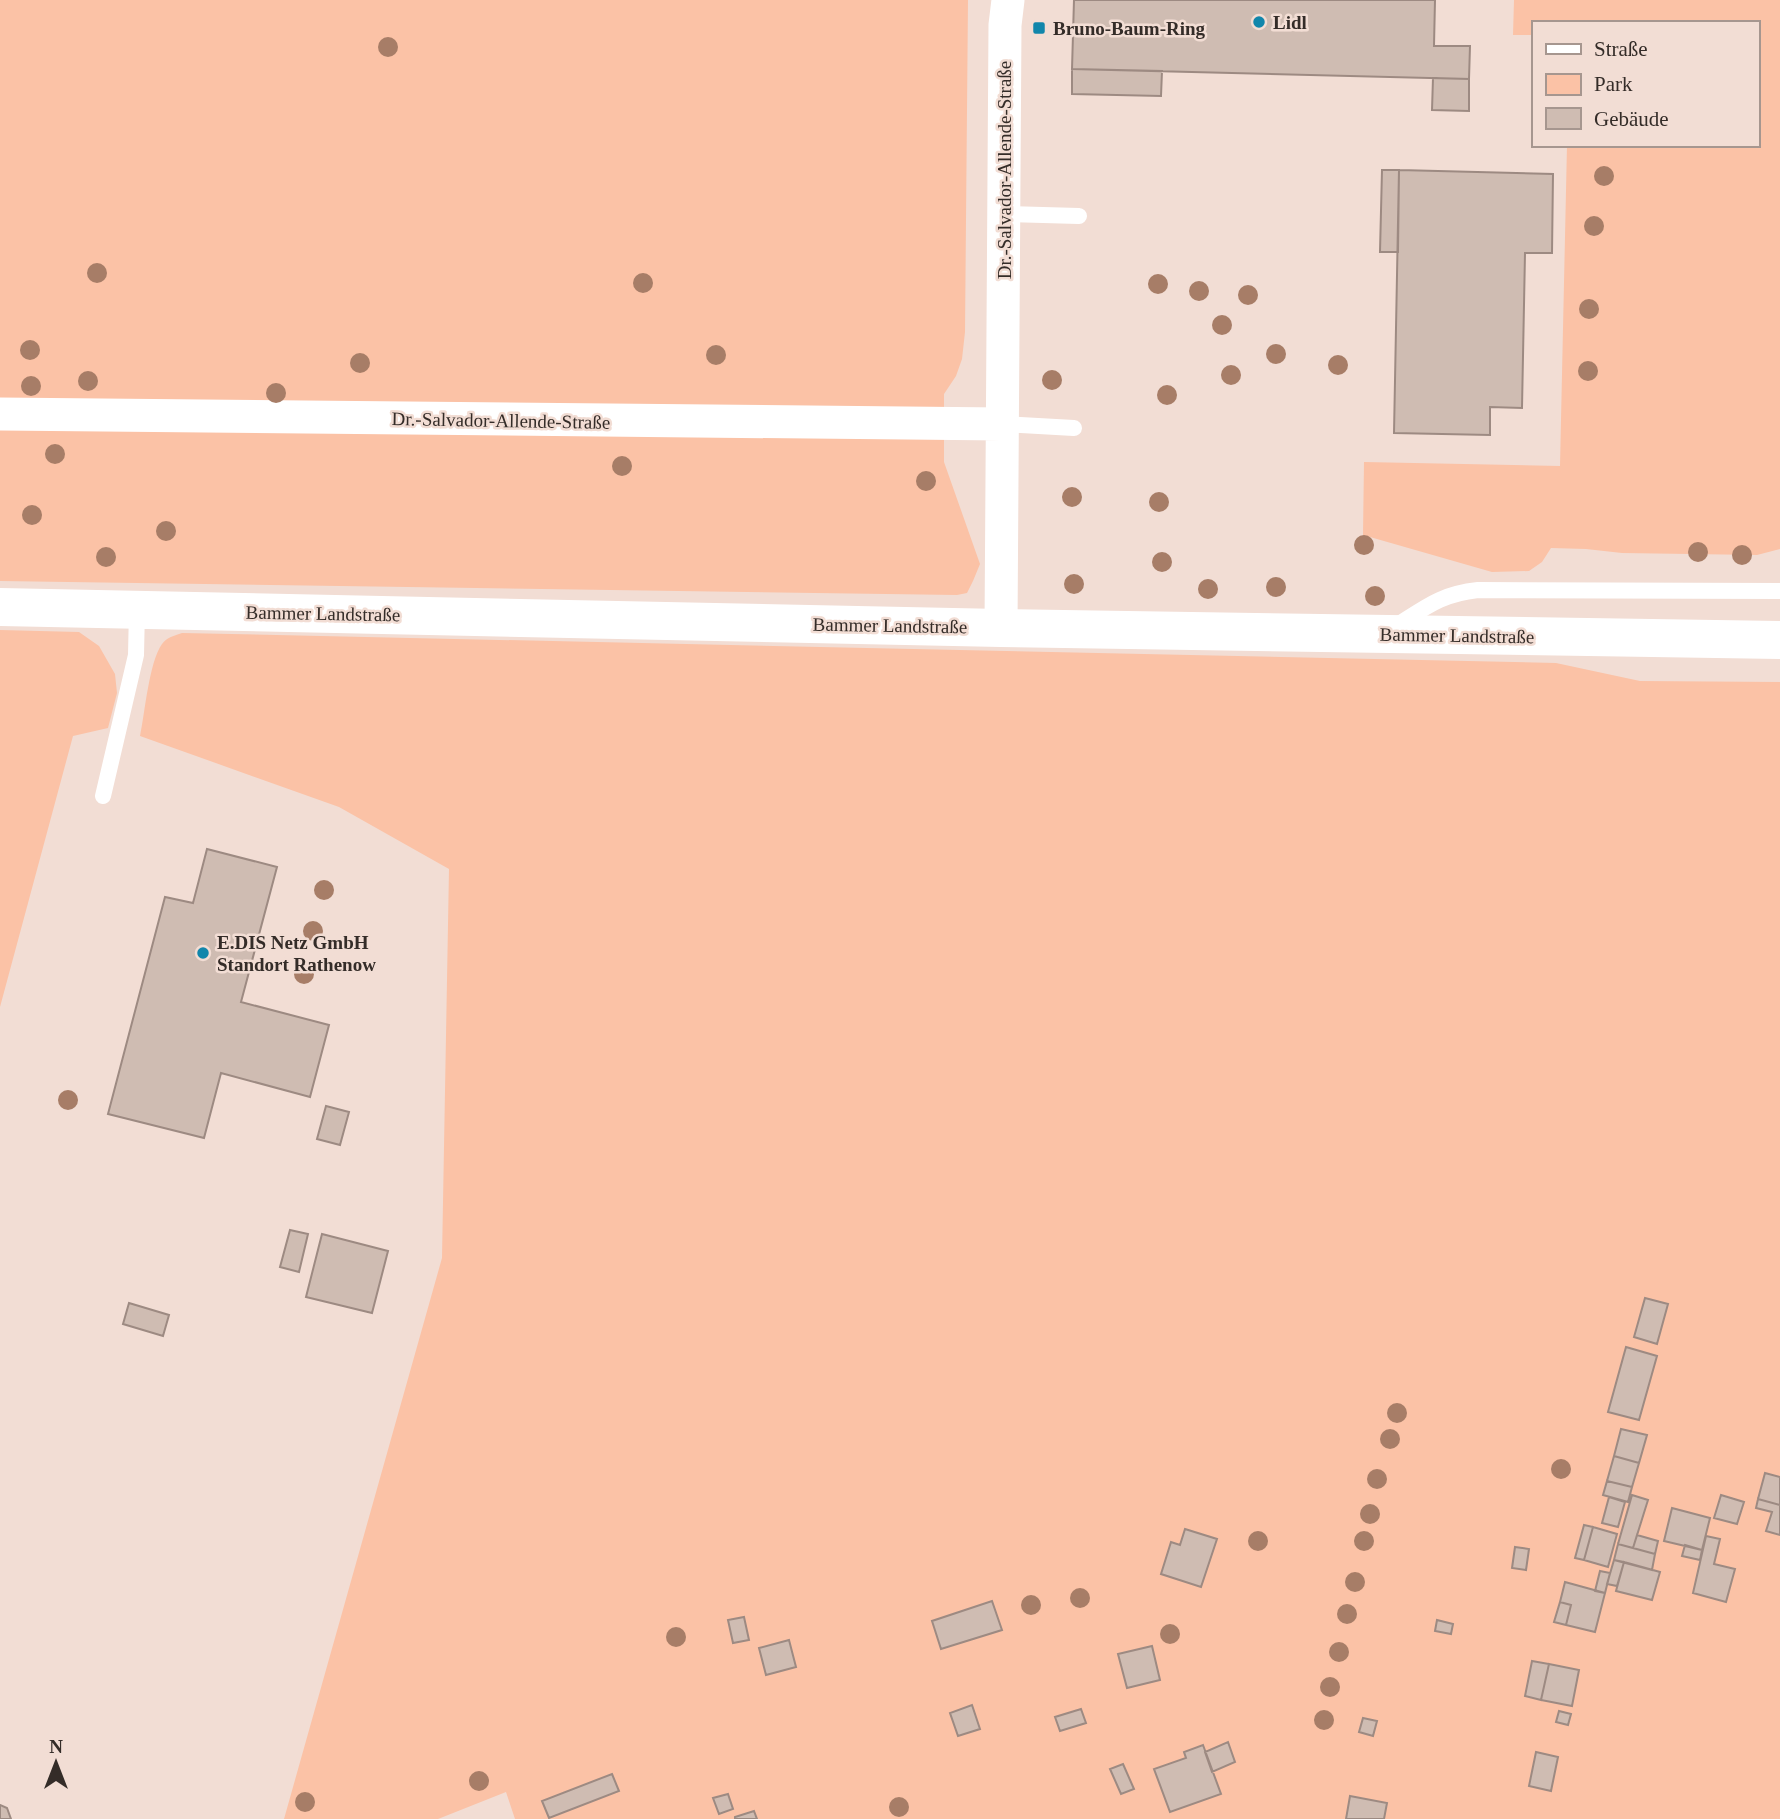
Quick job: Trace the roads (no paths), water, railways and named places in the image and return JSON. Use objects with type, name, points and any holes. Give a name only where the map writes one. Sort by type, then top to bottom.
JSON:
[{"type":"main road","name":"Bammer Landstraße","points":[[0,607],[1001,628],[1780,640]]},
{"type":"street","name":"Dr.-Salvador-Allende-Straße","points":[[1001,628],[1005,25],[1008,0]]},
{"type":"street","name":"Dr.-Salvador-Allende-Straße","points":[[0,414],[1002,424]]},
{"type":"lane","points":[[1003,214],[1079,216]]},
{"type":"lane","points":[[1002,424],[1074,428]]},
{"type":"lane","points":[[1384,634],[1441,598],[1478,590],[1780,591]]},
{"type":"lane","points":[[103,796],[136,655],[137,609]]},
{"type":"place","name":"Lidl","points":[[1259,22]]},
{"type":"place","name":"Bruno-Baum-Ring","points":[[1039,28]]},
{"type":"place","name":"E.DIS Netz GmbH Standort Rathenow","points":[[203,953]]}]
